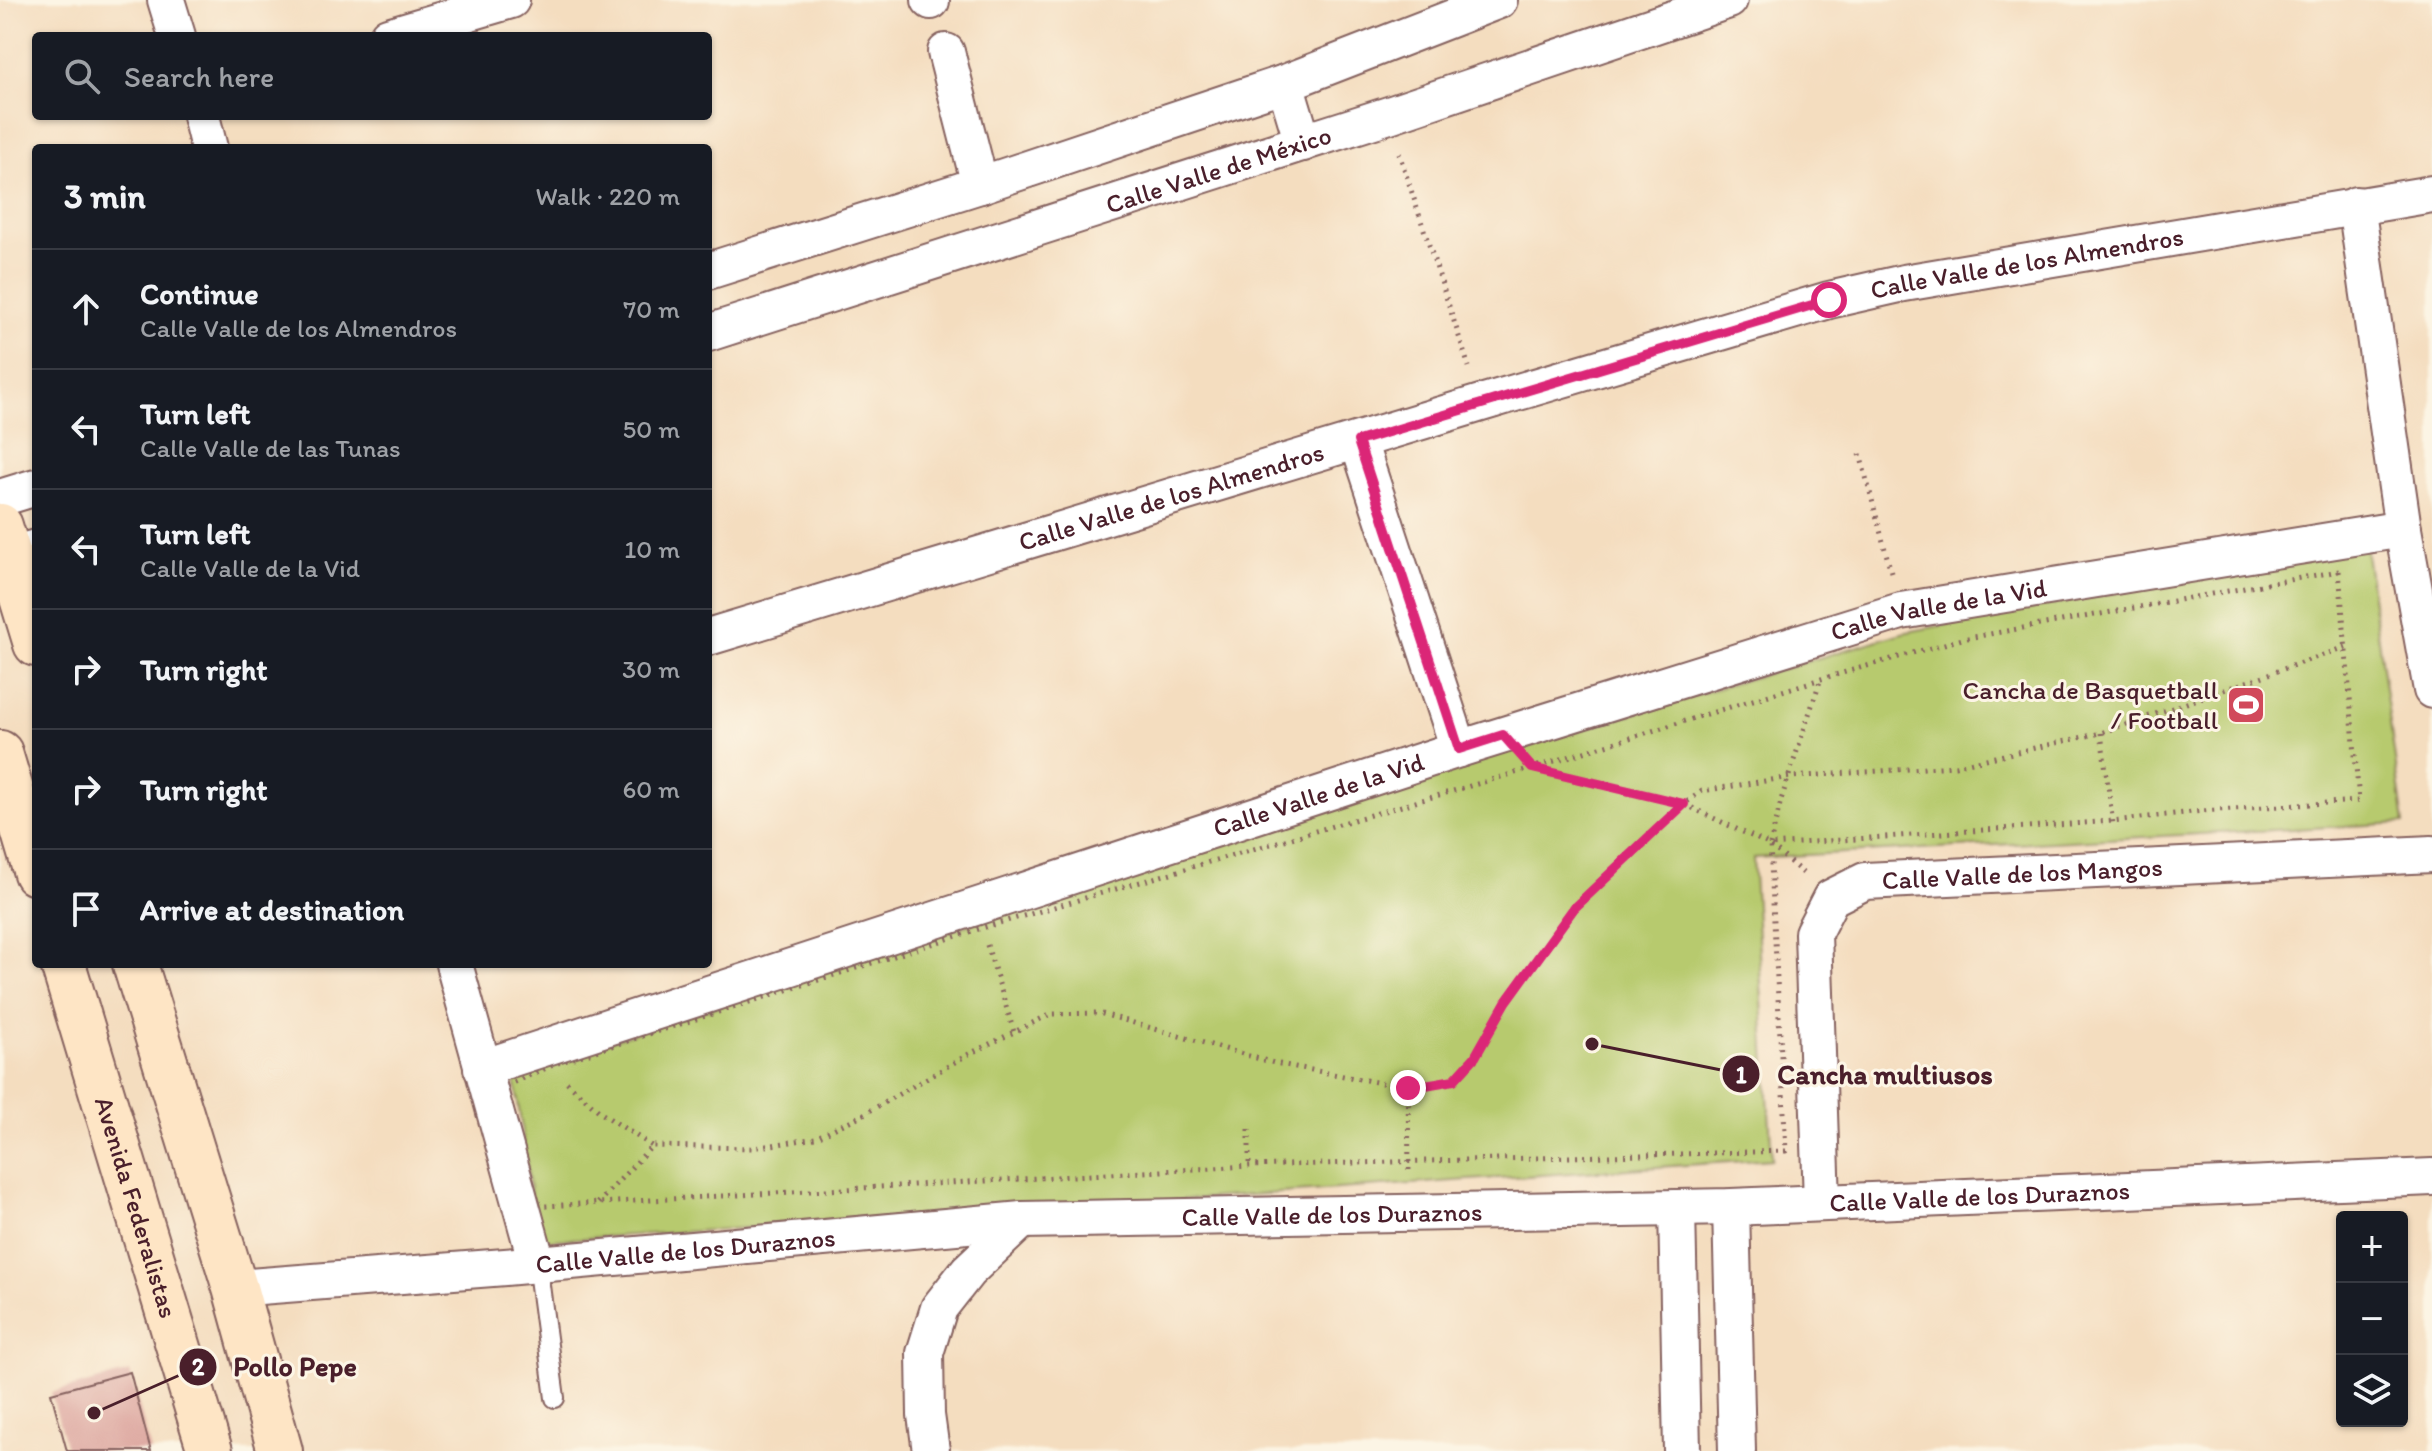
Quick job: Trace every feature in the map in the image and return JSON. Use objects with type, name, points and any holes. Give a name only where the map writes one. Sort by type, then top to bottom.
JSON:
[{"type":"street","points":[[166,0],[176,32]]},
{"type":"street","points":[[402,32],[511,0]]},
{"type":"street","points":[[712,270],[980,185],[1285,83],[1499,0]]},
{"type":"street","name":"Calle Valle de México","points":[[712,332],[1389,115],[1729,0]]},
{"type":"street","points":[[946,52],[980,185]]},
{"type":"street","points":[[1285,83],[1303,143]]},
{"type":"street","name":"Calle Valle de los Almendros","points":[[712,636],[1481,403],[1844,297],[1904,283],[2432,194]]},
{"type":"street","points":[[2356,205],[2403,529],[2432,690]]},
{"type":"street","points":[[1358,441],[1459,749]]},
{"type":"street","points":[[0,498],[32,488]]},
{"type":"street","name":"Calle Valle de la Vid","points":[[482,1068],[554,1055],[1459,749],[1901,611],[2403,529]]},
{"type":"street","points":[[11,548],[32,629]]},
{"type":"street","points":[[0,753],[32,860]]},
{"type":"street","name":"Calle Valle de los Mangos","points":[[1831,898],[1865,881],[2432,854]]},
{"type":"street","points":[[1822,1202],[1813,933],[1831,898]]},
{"type":"street","name":"Avenida Federalistas","points":[[64,968],[210,1451]]},
{"type":"street","points":[[136,968],[235,1288],[280,1451]]},
{"type":"street","points":[[455,968],[537,1263]]},
{"type":"street","name":"Calle Valle de los Duraznos","points":[[235,1288],[1022,1220],[1731,1207],[2432,1177]]},
{"type":"street","points":[[1731,1207],[1737,1451]]},
{"type":"street","points":[[1677,1208],[1682,1451]]},
{"type":"street","points":[[931,1451],[926,1415],[925,1353],[939,1308],[968,1271],[1022,1220]]},
{"type":"lane","points":[[537,1263],[555,1398]]},
{"type":"path","points":[[1389,115],[1481,403]]},
{"type":"path","points":[[1860,454],[1901,611]]},
{"type":"path","points":[[1770,845],[2359,801],[2339,571],[1962,639],[1821,679],[1532,768],[554,1055],[505,1086],[528,1207],[1249,1166],[1786,1151],[1770,845],[1781,800],[1821,679],[1839,630]]},
{"type":"path","points":[[554,1055],[569,1086],[601,1113],[652,1146],[754,1148],[815,1138],[866,1113],[969,1054],[1051,1014],[1099,1013],[1274,1063],[1408,1088],[1454,1080],[1475,1057],[1506,1002],[1574,908],[1684,804],[1702,791],[1790,777],[1955,766],[2101,733],[2346,647]]},
{"type":"path","points":[[2101,733],[2118,869]]},
{"type":"path","points":[[1503,735],[1532,768],[1684,804],[1770,845],[1831,898]]},
{"type":"path","points":[[987,943],[1014,1032]]},
{"type":"path","points":[[1408,1088],[1410,1213]]},
{"type":"path","points":[[1249,1129],[1249,1166]]},
{"type":"path","points":[[598,1203],[652,1146]]},
{"type":"green space","points":[[2365,546],[2404,823],[1753,858],[1772,1159],[537,1241],[514,1072],[1449,769],[1902,633]]},
{"type":"building","points":[[130,1372],[151,1451],[67,1451],[51,1393]]},
{"type":"place","name":"Cancha de Basquetball / Football","points":[[2246,705]]},
{"type":"place","name":"Cancha multiusos","points":[[1592,1044]]},
{"type":"place","name":"Pollo Pepe","points":[[94,1413]]},
{"type":"route","points":[[1408,1088],[1454,1080],[1475,1057],[1506,1002],[1574,908],[1684,804],[1532,768],[1503,735],[1459,749],[1358,441],[1829,300]]}]
